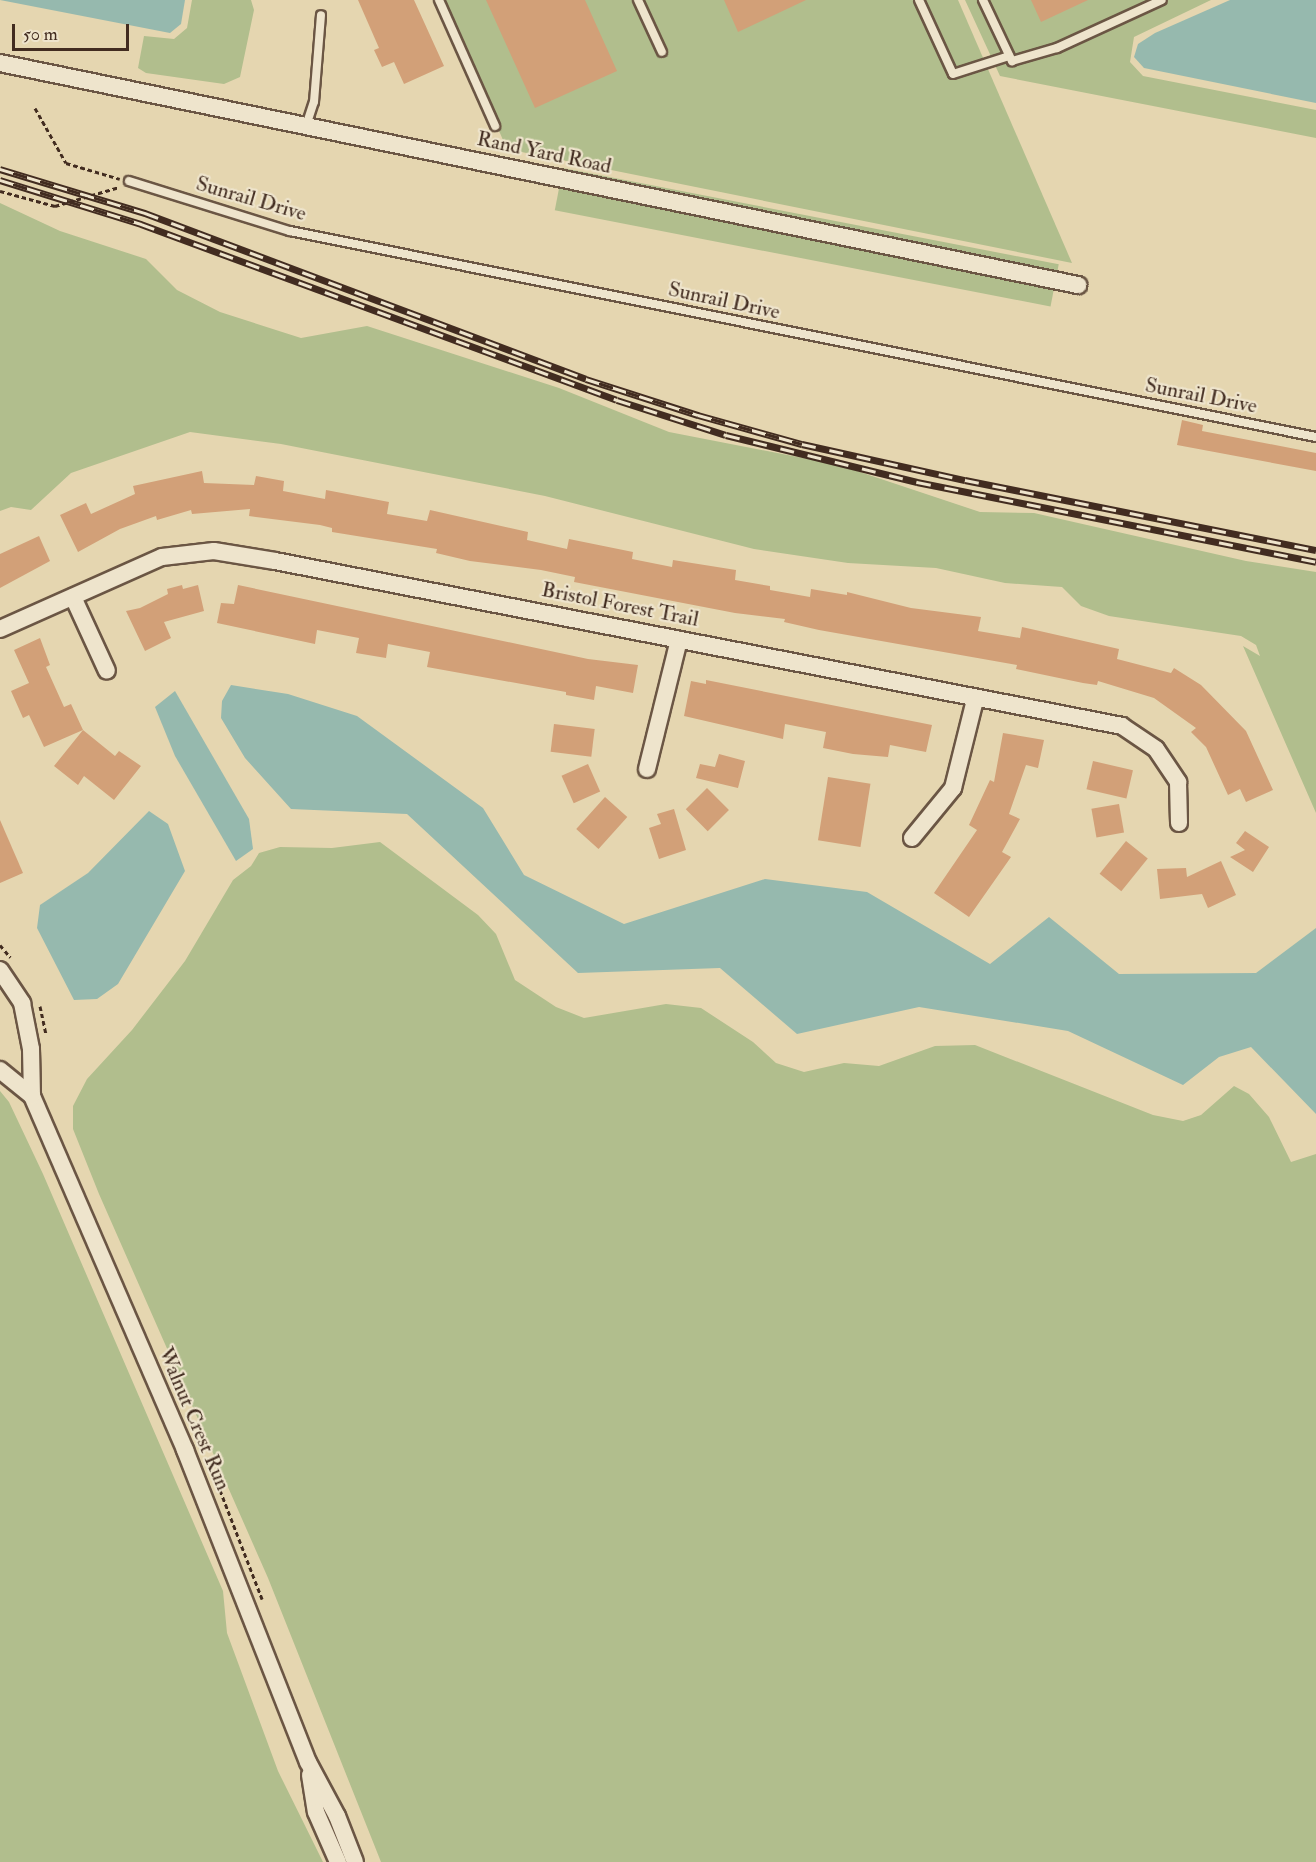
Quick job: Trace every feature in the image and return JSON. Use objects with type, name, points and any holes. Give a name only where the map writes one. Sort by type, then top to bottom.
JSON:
[{"type":"street","name":"Rand Yard Road","points":[[0,63],[1078,285]]},
{"type":"street","name":"Bristol Forest Trail","points":[[0,629],[162,557],[213,551],[679,640],[975,700],[1122,726],[1156,749],[1178,782],[1179,823]]},
{"type":"street","points":[[73,597],[107,671]]},
{"type":"street","points":[[647,769],[679,640]]},
{"type":"street","points":[[912,838],[953,788],[975,700]]},
{"type":"street","name":"Walnut Crest Run","points":[[2,976],[22,1004],[31,1049],[32,1095],[185,1450],[308,1762],[337,1815],[355,1862]]},
{"type":"street","name":"Walnut Crest Run","points":[[0,1070],[32,1095]]},
{"type":"street","name":"Walnut Crest Run","points":[[308,1762],[316,1812],[338,1862]]},
{"type":"lane","points":[[439,0],[495,126]]},
{"type":"lane","points":[[638,0],[662,52]]},
{"type":"lane","points":[[919,0],[953,74],[1009,56]]},
{"type":"lane","points":[[983,0],[1012,61],[1057,48],[1162,0]]},
{"type":"lane","points":[[306,126],[314,102],[321,15]]},
{"type":"lane","name":"Sunrail Drive","points":[[129,181],[290,231],[1316,437]]},
{"type":"path","points":[[35,108],[66,163],[129,181]]},
{"type":"path","points":[[0,191],[55,206],[76,203],[129,181]]},
{"type":"green space","points":[[192,0],[251,0],[254,10],[240,77],[224,84],[146,73],[138,68],[144,36],[174,39],[187,28]]},
{"type":"green space","points":[[441,0],[958,0],[1072,263],[507,149]]},
{"type":"green space","points":[[965,0],[1211,0],[1134,37],[1130,62],[1143,76],[1316,110],[1316,138],[1000,76]]},
{"type":"green space","points":[[563,168],[1059,264],[1051,307],[555,210]]},
{"type":"green space","points":[[0,203],[60,231],[146,259],[177,290],[220,312],[301,338],[367,326],[559,388],[669,432],[839,465],[980,512],[1034,513],[1246,561],[1316,572],[1316,813],[1243,646],[1260,656],[1256,645],[1241,636],[1109,616],[1081,606],[1062,587],[1005,583],[936,568],[848,563],[754,549],[545,496],[281,444],[190,432],[71,473],[31,510],[11,507],[0,511]]},
{"type":"green space","points":[[380,842],[478,915],[496,934],[515,980],[556,1007],[584,1018],[666,1004],[701,1008],[753,1042],[776,1063],[804,1072],[844,1063],[879,1066],[935,1046],[975,1045],[1153,1115],[1183,1121],[1201,1115],[1234,1086],[1249,1094],[1269,1117],[1291,1162],[1316,1154],[1316,1862],[381,1862],[268,1578],[99,1194],[73,1129],[73,1106],[87,1079],[132,1030],[185,961],[233,880],[251,866],[259,853],[280,847],[332,848]]},
{"type":"green space","points":[[0,1091],[9,1102],[43,1174],[223,1591],[227,1633],[278,1771],[323,1862],[0,1862]]},
{"type":"water","points":[[0,0],[185,0],[181,24],[170,33]]},
{"type":"water","points":[[1230,0],[1316,0],[1316,103],[1144,68],[1134,57],[1138,44],[1155,33]]},
{"type":"water","points":[[231,685],[288,694],[357,716],[483,808],[524,875],[624,924],[765,879],[867,892],[990,964],[1049,917],[1119,974],[1256,973],[1316,928],[1316,1114],[1251,1047],[1219,1057],[1183,1085],[1068,1031],[919,1007],[797,1034],[720,968],[578,973],[407,814],[291,809],[245,758],[221,718],[222,701]]},
{"type":"water","points":[[175,691],[249,819],[253,849],[236,861],[175,756],[155,707]]},
{"type":"water","points":[[149,811],[168,824],[185,871],[118,984],[97,999],[74,1000],[37,928],[40,905],[88,873]]},
{"type":"building","points":[[358,0],[414,0],[444,66],[404,84],[394,62],[382,67],[374,50],[379,48]]},
{"type":"building","points":[[486,0],[585,0],[617,71],[535,108]]},
{"type":"building","points":[[724,0],[806,0],[738,32]]},
{"type":"building","points":[[1031,0],[1088,0],[1041,22]]},
{"type":"building","points":[[1182,420],[1203,425],[1202,431],[1316,453],[1316,471],[1177,445]]},
{"type":"building","points":[[202,471],[204,483],[254,485],[256,476],[284,481],[283,491],[325,499],[326,490],[389,502],[387,514],[427,521],[430,510],[528,532],[527,540],[567,549],[569,539],[633,552],[632,559],[672,567],[673,560],[736,570],[735,580],[770,586],[770,590],[810,597],[811,589],[847,595],[847,592],[911,608],[981,617],[978,631],[1020,638],[1022,627],[1119,649],[1117,659],[1171,673],[1174,668],[1201,685],[1246,731],[1273,790],[1246,802],[1240,789],[1228,795],[1206,747],[1191,732],[1196,728],[1154,698],[1098,681],[1097,685],[1083,683],[1016,669],[1017,665],[819,630],[784,622],[785,619],[735,613],[574,582],[575,577],[541,570],[470,561],[436,553],[437,549],[332,532],[332,528],[320,525],[249,516],[250,509],[192,514],[191,510],[157,520],[156,516],[120,529],[78,552],[60,515],[86,503],[91,514],[135,494],[133,486]]},
{"type":"building","points":[[39,536],[50,561],[0,588],[0,554]]},
{"type":"building","points":[[182,585],[183,589],[198,585],[204,611],[164,622],[171,638],[145,651],[126,611],[140,608],[168,594],[167,589]]},
{"type":"building","points":[[238,585],[588,659],[638,665],[633,693],[596,686],[594,700],[566,695],[566,692],[427,667],[430,652],[388,644],[386,658],[356,653],[359,638],[317,630],[315,644],[217,623],[221,603],[234,604]]},
{"type":"building","points":[[40,638],[50,665],[46,667],[64,707],[71,704],[83,730],[44,747],[29,715],[23,718],[11,691],[29,683],[14,650]]},
{"type":"building","points":[[706,680],[932,725],[926,752],[890,745],[888,757],[853,754],[823,748],[826,732],[785,724],[783,739],[684,716],[691,681],[706,684]]},
{"type":"building","points":[[554,724],[595,729],[591,757],[551,752]]},
{"type":"building","points":[[83,730],[115,756],[119,751],[141,766],[114,800],[84,776],[78,785],[54,766]]},
{"type":"building","points":[[1003,733],[1044,740],[1038,768],[1026,765],[1009,814],[1020,819],[1002,852],[1011,857],[969,917],[934,893],[977,830],[969,825],[990,780],[994,782]]},
{"type":"building","points":[[719,754],[745,761],[738,788],[696,778],[700,764],[715,767]]},
{"type":"building","points":[[1093,761],[1133,770],[1126,798],[1086,789]]},
{"type":"building","points":[[588,764],[600,791],[574,803],[562,776]]},
{"type":"building","points":[[828,777],[870,784],[860,847],[818,840]]},
{"type":"building","points":[[707,788],[729,810],[708,831],[686,809]]},
{"type":"building","points":[[605,797],[627,817],[599,849],[576,829]]},
{"type":"building","points":[[1119,804],[1124,833],[1096,837],[1091,809]]},
{"type":"building","points":[[674,809],[686,850],[659,859],[649,828],[661,824],[657,814]]},
{"type":"building","points":[[0,820],[23,873],[0,883]]},
{"type":"building","points":[[1245,831],[1269,847],[1253,872],[1230,857],[1245,850],[1236,843]]},
{"type":"building","points":[[1126,841],[1148,859],[1121,891],[1100,874]]},
{"type":"building","points":[[1221,861],[1236,895],[1208,908],[1202,894],[1160,899],[1157,869],[1186,868],[1187,877]]},
{"type":"railway","points":[[0,169],[145,213],[586,379],[698,415],[802,444],[965,480],[1316,550]]},
{"type":"railway","points":[[0,180],[141,224],[617,400],[726,435],[917,482],[1316,562]]}]
